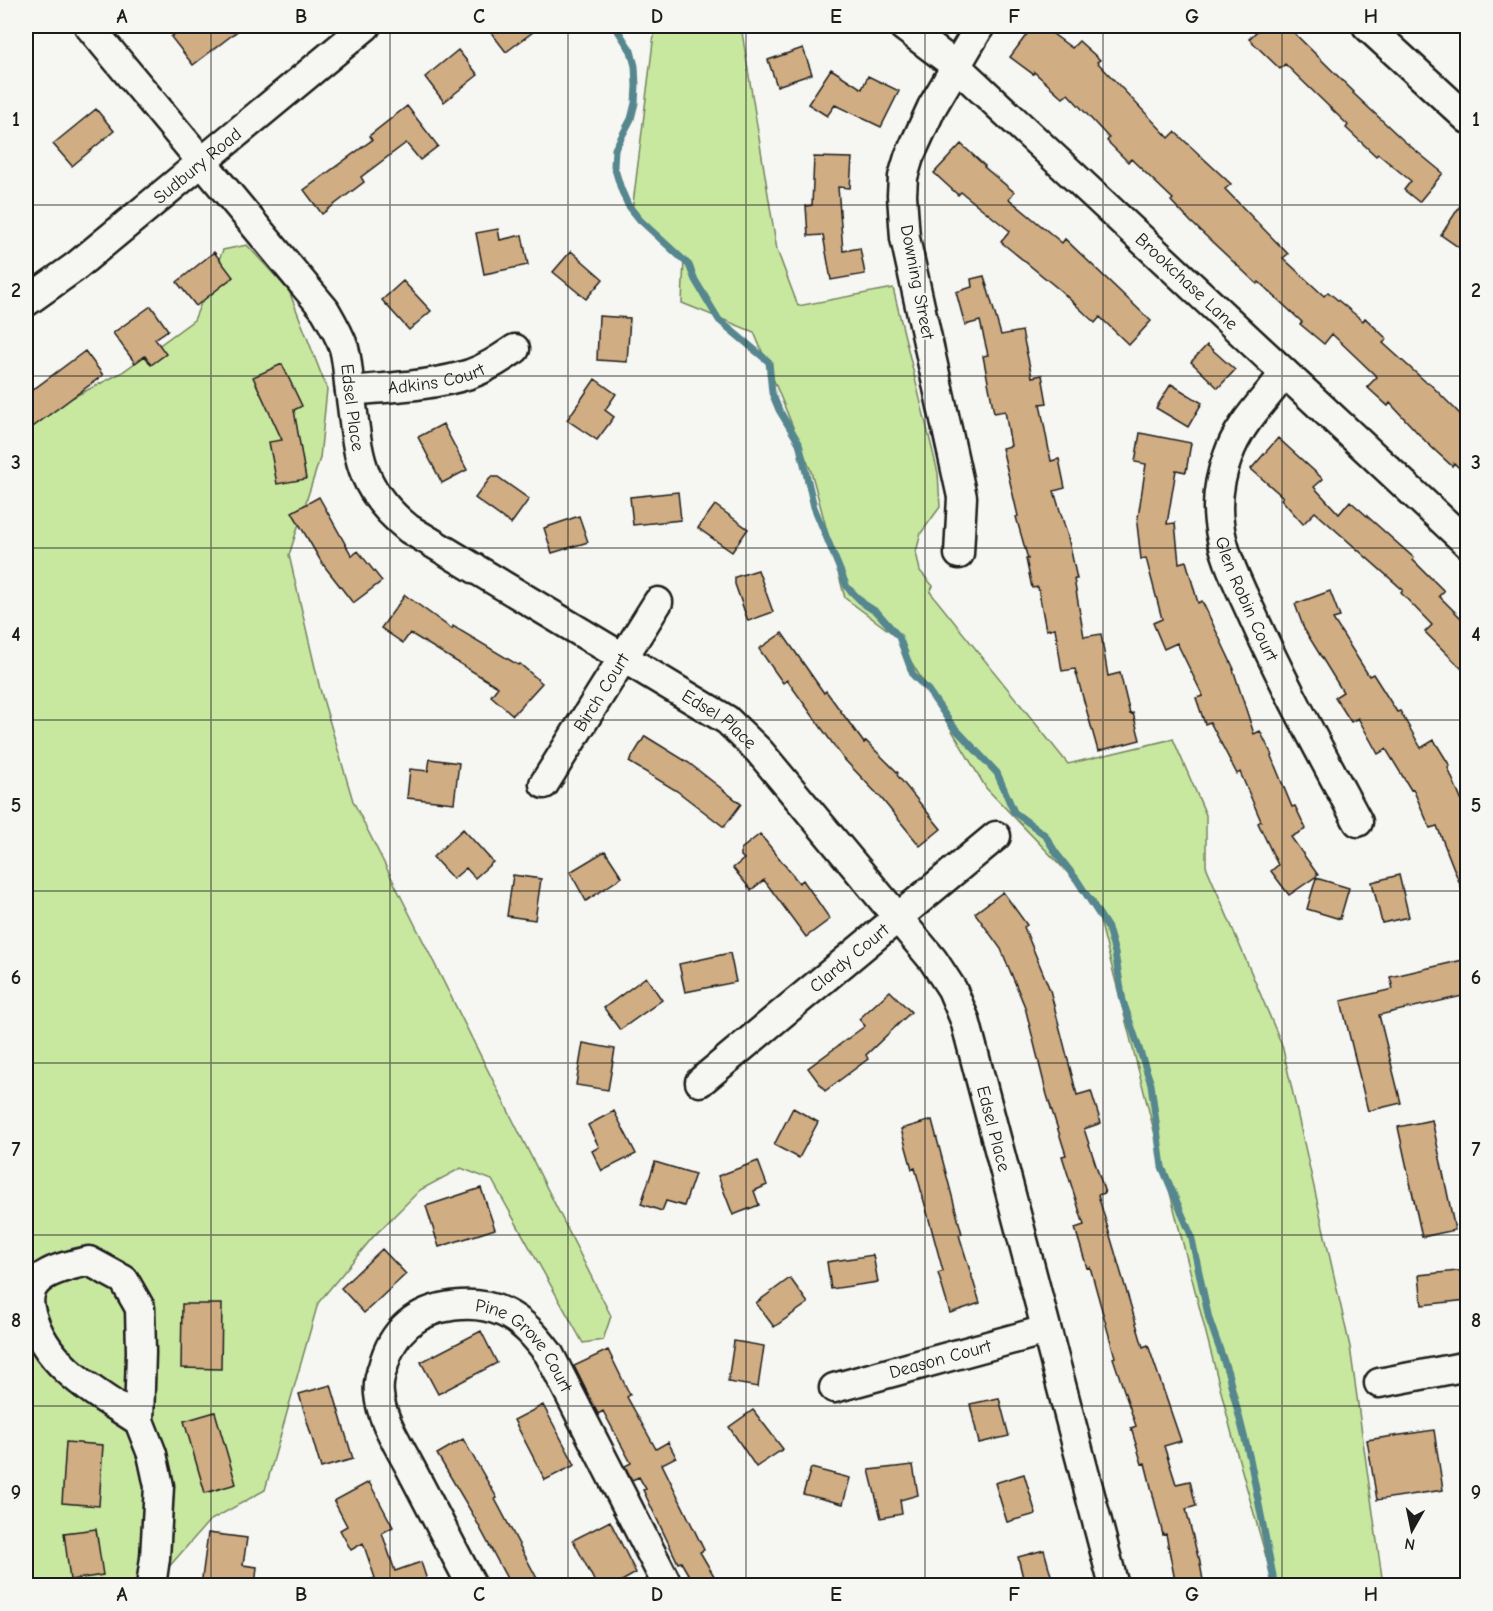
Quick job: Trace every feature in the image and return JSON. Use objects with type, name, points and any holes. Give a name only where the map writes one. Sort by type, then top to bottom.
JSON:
[{"type":"street","name":"Edsel Place","points":[[89,26],[325,310],[344,349],[359,459],[370,486],[387,509],[409,529],[727,720],[759,751],[933,960],[952,989],[965,1020],[1114,1586]]},
{"type":"street","name":"Sudbury Road","points":[[26,302],[75,267],[366,26]]},
{"type":"street","name":"Brookchase Lane","points":[[903,26],[956,66],[1467,544]]},
{"type":"street","name":"Downing Street","points":[[960,554],[962,497],[905,238],[902,195],[903,177],[909,158],[932,107],[980,26]]},
{"type":"street","points":[[1367,26],[1467,119]]},
{"type":"street","name":"Adkins Court","points":[[350,392],[432,382],[469,374],[490,366],[515,350]]},
{"type":"street","name":"Glen Robin Court","points":[[1284,374],[1242,427],[1228,454],[1218,500],[1219,523],[1226,555],[1260,632],[1286,687],[1358,822]]},
{"type":"street","name":"Birch Court","points":[[544,784],[658,602]]},
{"type":"street","name":"Clardy Court","points":[[700,1082],[996,836]]},
{"type":"street","points":[[139,1421],[81,1382],[53,1358],[36,1332],[27,1302],[35,1282],[57,1268],[89,1261],[124,1280],[140,1308],[139,1421],[152,1454],[159,1486],[151,1586]]},
{"type":"street","name":"Pine Grove Court","points":[[472,1586],[383,1412],[379,1393],[386,1356],[397,1335],[408,1324],[437,1310],[468,1305],[494,1309],[519,1320],[549,1354],[668,1586]]},
{"type":"street","name":"Deason Court","points":[[834,1388],[1046,1330]]},
{"type":"street","points":[[1379,1383],[1467,1366]]},
{"type":"green space","points":[[655,26],[741,26],[777,250],[798,306],[893,288],[938,473],[940,507],[921,533],[916,552],[920,571],[933,586],[930,592],[1068,764],[1173,739],[1206,815],[1206,866],[1282,1045],[1350,1347],[1383,1585],[1274,1585],[1235,1446],[1095,901],[986,788],[896,636],[845,598],[811,471],[754,332],[682,303],[684,259],[632,212]]},
{"type":"green space","points":[[247,245],[289,291],[327,389],[320,458],[289,555],[320,689],[353,801],[611,1316],[603,1340],[583,1343],[492,1180],[461,1168],[420,1190],[373,1237],[318,1303],[265,1490],[209,1521],[153,1585],[26,1586],[26,421],[121,373],[194,320],[223,250]]},
{"type":"building","points":[[185,26],[244,26],[193,65],[171,37]]},
{"type":"building","points":[[486,26],[541,26],[506,52]]},
{"type":"building","points":[[1033,26],[1042,26],[1072,48],[1079,41],[1100,60],[1097,62],[1169,138],[1175,132],[1231,184],[1225,189],[1288,254],[1283,258],[1324,296],[1328,292],[1363,321],[1365,318],[1387,339],[1383,343],[1428,382],[1467,421],[1467,476],[1454,463],[1452,466],[1427,443],[1390,403],[1388,406],[1367,387],[1377,377],[1332,334],[1324,344],[1300,324],[1302,322],[1259,282],[1257,284],[1191,222],[1171,201],[1173,199],[1131,159],[1128,162],[1107,141],[1109,138],[1068,94],[1063,98],[1034,72],[1033,74],[1010,57]]},
{"type":"building","points":[[1262,26],[1287,26],[1353,93],[1404,141],[1443,173],[1419,202],[1404,190],[1411,181],[1378,154],[1376,156],[1346,128],[1348,125],[1285,64],[1280,69],[1249,39]]},
{"type":"building","points":[[803,48],[812,74],[777,86],[768,60]]},
{"type":"building","points":[[458,50],[478,75],[444,102],[425,77]]},
{"type":"building","points":[[831,69],[862,89],[868,76],[899,91],[881,127],[835,105],[827,116],[808,104]]},
{"type":"building","points":[[407,106],[438,146],[420,160],[406,143],[361,177],[364,182],[322,214],[304,190],[372,140],[369,136]]},
{"type":"building","points":[[96,109],[114,131],[72,166],[53,144]]},
{"type":"building","points":[[961,144],[1014,192],[1009,199],[1062,243],[1065,239],[1151,321],[1129,345],[1100,317],[1095,323],[1061,291],[1001,242],[1010,231],[961,192],[958,195],[934,173]]},
{"type":"building","points":[[814,157],[852,158],[850,188],[838,187],[843,251],[860,248],[865,274],[831,280],[823,235],[808,236],[806,206],[812,205]]},
{"type":"building","points":[[1467,195],[1467,253],[1441,235]]},
{"type":"building","points":[[498,229],[500,240],[522,235],[528,265],[484,274],[476,233]]},
{"type":"building","points":[[571,251],[603,279],[586,299],[553,272]]},
{"type":"building","points":[[214,252],[233,277],[196,306],[177,282]]},
{"type":"building","points":[[984,276],[1001,335],[1022,331],[1032,377],[1042,375],[1047,403],[1040,404],[1051,461],[1059,459],[1065,488],[1054,491],[1068,537],[1077,579],[1074,579],[1084,637],[1101,634],[1108,676],[1120,673],[1130,714],[1133,713],[1140,740],[1098,751],[1075,669],[1062,671],[1055,628],[1046,630],[1038,587],[1032,588],[1026,559],[1028,559],[1016,517],[1018,516],[1002,448],[1011,446],[1005,411],[994,413],[983,356],[988,355],[980,321],[965,325],[956,292],[972,287],[971,279]]},
{"type":"building","points":[[403,281],[431,311],[409,330],[382,300]]},
{"type":"building","points":[[151,306],[168,330],[155,339],[166,354],[151,365],[145,356],[135,363],[113,333]]},
{"type":"building","points":[[599,316],[630,318],[627,362],[597,360]]},
{"type":"building","points":[[1207,345],[1235,370],[1218,388],[1191,362]]},
{"type":"building","points":[[85,351],[103,375],[26,432],[26,395]]},
{"type":"building","points":[[282,364],[302,406],[294,410],[306,479],[277,484],[269,442],[282,440],[253,377]]},
{"type":"building","points":[[595,379],[616,394],[605,410],[614,417],[597,440],[567,420]]},
{"type":"building","points":[[1171,384],[1202,403],[1188,427],[1156,408]]},
{"type":"building","points":[[443,424],[467,470],[442,483],[418,437]]},
{"type":"building","points":[[1140,433],[1191,443],[1186,472],[1176,470],[1167,524],[1175,523],[1179,563],[1186,561],[1198,603],[1202,601],[1234,669],[1254,734],[1260,731],[1292,807],[1295,806],[1306,829],[1291,837],[1318,875],[1289,895],[1271,871],[1278,865],[1258,823],[1261,821],[1240,772],[1237,774],[1210,722],[1205,724],[1196,698],[1203,696],[1177,643],[1164,649],[1153,623],[1162,619],[1146,558],[1141,559],[1137,524],[1146,464],[1135,462]]},
{"type":"building","points":[[1278,438],[1323,479],[1314,487],[1339,514],[1350,501],[1414,558],[1413,560],[1444,591],[1439,596],[1467,624],[1467,674],[1425,632],[1432,625],[1401,593],[1403,590],[1315,512],[1303,524],[1281,499],[1283,497],[1251,469]]},
{"type":"building","points":[[491,477],[498,477],[529,499],[511,524],[475,498]]},
{"type":"building","points":[[678,492],[681,520],[633,525],[630,497]]},
{"type":"building","points":[[319,497],[352,556],[358,551],[382,581],[353,603],[322,563],[292,512]]},
{"type":"building","points":[[715,505],[748,529],[732,552],[698,528]]},
{"type":"building","points":[[579,516],[588,542],[552,553],[544,528]]},
{"type":"building","points":[[758,570],[773,612],[748,621],[735,584],[735,577]]},
{"type":"building","points":[[1330,591],[1340,617],[1333,619],[1369,676],[1373,674],[1397,712],[1400,711],[1421,748],[1434,740],[1450,766],[1448,768],[1467,814],[1467,902],[1437,826],[1430,828],[1413,789],[1411,790],[1386,749],[1378,754],[1358,718],[1351,722],[1335,697],[1343,692],[1304,629],[1295,604]]},
{"type":"building","points":[[405,595],[452,629],[453,626],[518,665],[520,664],[542,683],[513,715],[491,696],[498,687],[410,633],[403,643],[381,628]]},
{"type":"building","points":[[782,633],[824,693],[826,691],[864,743],[866,741],[898,773],[897,775],[941,829],[920,846],[881,798],[843,758],[787,680],[783,683],[759,649]]},
{"type":"building","points":[[645,736],[689,763],[741,804],[724,827],[677,791],[629,762]]},
{"type":"building","points":[[430,759],[459,763],[454,803],[407,798],[410,769],[428,771]]},
{"type":"building","points":[[463,829],[493,862],[475,878],[466,868],[453,879],[433,857]]},
{"type":"building","points":[[760,834],[799,883],[803,880],[830,919],[806,937],[764,880],[751,890],[733,868],[744,859],[741,856],[741,849]]},
{"type":"building","points":[[605,851],[622,877],[586,901],[570,872]]},
{"type":"building","points":[[513,875],[541,879],[535,920],[507,916]]},
{"type":"building","points":[[1399,875],[1409,917],[1382,923],[1372,882]]},
{"type":"building","points":[[1316,878],[1349,888],[1340,919],[1307,909]]},
{"type":"building","points":[[1003,892],[1027,925],[1024,927],[1050,990],[1077,1095],[1091,1091],[1101,1123],[1084,1129],[1105,1193],[1098,1195],[1143,1347],[1148,1345],[1181,1441],[1164,1446],[1176,1484],[1190,1481],[1196,1506],[1186,1509],[1204,1586],[1176,1586],[1166,1534],[1163,1535],[1145,1463],[1142,1464],[1131,1428],[1136,1426],[1113,1358],[1115,1357],[1090,1267],[1087,1268],[1075,1228],[1084,1225],[1062,1156],[1066,1155],[1047,1095],[1025,1007],[1001,949],[975,913]]},
{"type":"building","points":[[730,953],[736,982],[685,992],[679,964]]},
{"type":"building","points":[[1467,959],[1467,995],[1379,1015],[1401,1103],[1368,1111],[1341,1001],[1393,989],[1390,977]]},
{"type":"building","points":[[646,977],[662,1000],[620,1030],[604,1008]]},
{"type":"building","points":[[890,991],[911,1012],[866,1055],[868,1059],[825,1091],[808,1068],[865,1026],[859,1019]]},
{"type":"building","points":[[583,1043],[615,1049],[608,1090],[576,1085]]},
{"type":"building","points":[[793,1108],[818,1122],[799,1158],[774,1145]]},
{"type":"building","points":[[614,1111],[636,1154],[602,1171],[592,1151],[599,1147],[588,1125]]},
{"type":"building","points":[[932,1120],[962,1234],[959,1235],[980,1303],[950,1313],[938,1273],[943,1271],[915,1168],[912,1169],[901,1129]]},
{"type":"building","points":[[1432,1120],[1455,1230],[1422,1237],[1398,1127]]},
{"type":"building","points":[[758,1161],[767,1185],[754,1191],[759,1205],[733,1215],[718,1176]]},
{"type":"building","points":[[655,1162],[695,1174],[684,1206],[666,1201],[662,1211],[641,1204]]},
{"type":"building","points":[[481,1188],[495,1229],[439,1247],[426,1206]]},
{"type":"building","points":[[382,1249],[406,1274],[364,1313],[341,1288]]},
{"type":"building","points":[[873,1255],[878,1282],[831,1289],[827,1262]]},
{"type":"building","points":[[1467,1270],[1467,1300],[1422,1305],[1419,1275]]},
{"type":"building","points":[[790,1278],[808,1303],[774,1327],[756,1303]]},
{"type":"building","points":[[182,1304],[222,1304],[221,1369],[181,1368]]},
{"type":"building","points":[[481,1331],[497,1363],[438,1394],[421,1362]]},
{"type":"building","points":[[734,1341],[764,1346],[758,1387],[728,1382]]},
{"type":"building","points":[[608,1350],[630,1395],[627,1397],[656,1449],[668,1442],[676,1457],[662,1464],[704,1550],[700,1552],[720,1586],[695,1586],[681,1562],[678,1563],[643,1490],[646,1489],[639,1477],[632,1480],[625,1466],[631,1463],[603,1411],[598,1414],[574,1366]]},
{"type":"building","points":[[331,1385],[353,1459],[321,1468],[299,1394]]},
{"type":"building","points":[[999,1398],[1009,1436],[979,1443],[970,1404]]},
{"type":"building","points":[[543,1405],[575,1465],[545,1480],[514,1420]]},
{"type":"building","points":[[753,1410],[783,1449],[756,1467],[729,1427]]},
{"type":"building","points":[[215,1412],[236,1484],[205,1493],[184,1421]]},
{"type":"building","points":[[1434,1430],[1443,1490],[1377,1500],[1367,1440]]},
{"type":"building","points":[[463,1439],[497,1498],[495,1499],[541,1586],[511,1586],[437,1454]]},
{"type":"building","points":[[66,1442],[103,1445],[99,1506],[62,1503]]},
{"type":"building","points":[[913,1465],[918,1495],[900,1500],[902,1514],[881,1518],[869,1470]]},
{"type":"building","points":[[811,1468],[850,1478],[843,1504],[803,1494]]},
{"type":"building","points":[[1024,1474],[1036,1514],[1007,1522],[995,1483]]},
{"type":"building","points":[[369,1482],[393,1527],[382,1533],[395,1571],[421,1562],[429,1586],[362,1586],[361,1583],[375,1578],[363,1543],[351,1550],[340,1530],[347,1526],[334,1501]]},
{"type":"building","points":[[610,1521],[636,1573],[613,1586],[597,1586],[573,1540]]},
{"type":"building","points":[[96,1529],[103,1575],[70,1580],[64,1533]]},
{"type":"building","points":[[208,1533],[247,1538],[243,1565],[257,1567],[255,1586],[201,1586]]},
{"type":"building","points":[[1044,1550],[1054,1586],[1025,1586],[1018,1557]]},
{"type":"waterway","points":[[615,26],[631,51],[635,66],[635,103],[631,119],[615,149],[614,166],[628,205],[640,220],[689,265],[695,280],[719,320],[769,362],[772,393],[779,410],[799,443],[814,507],[847,587],[864,604],[878,613],[899,637],[913,675],[928,690],[952,725],[997,773],[1014,812],[1045,835],[1108,928],[1115,953],[1123,1001],[1151,1084],[1162,1167],[1191,1235],[1209,1319],[1228,1373],[1250,1459],[1275,1586]]}]
